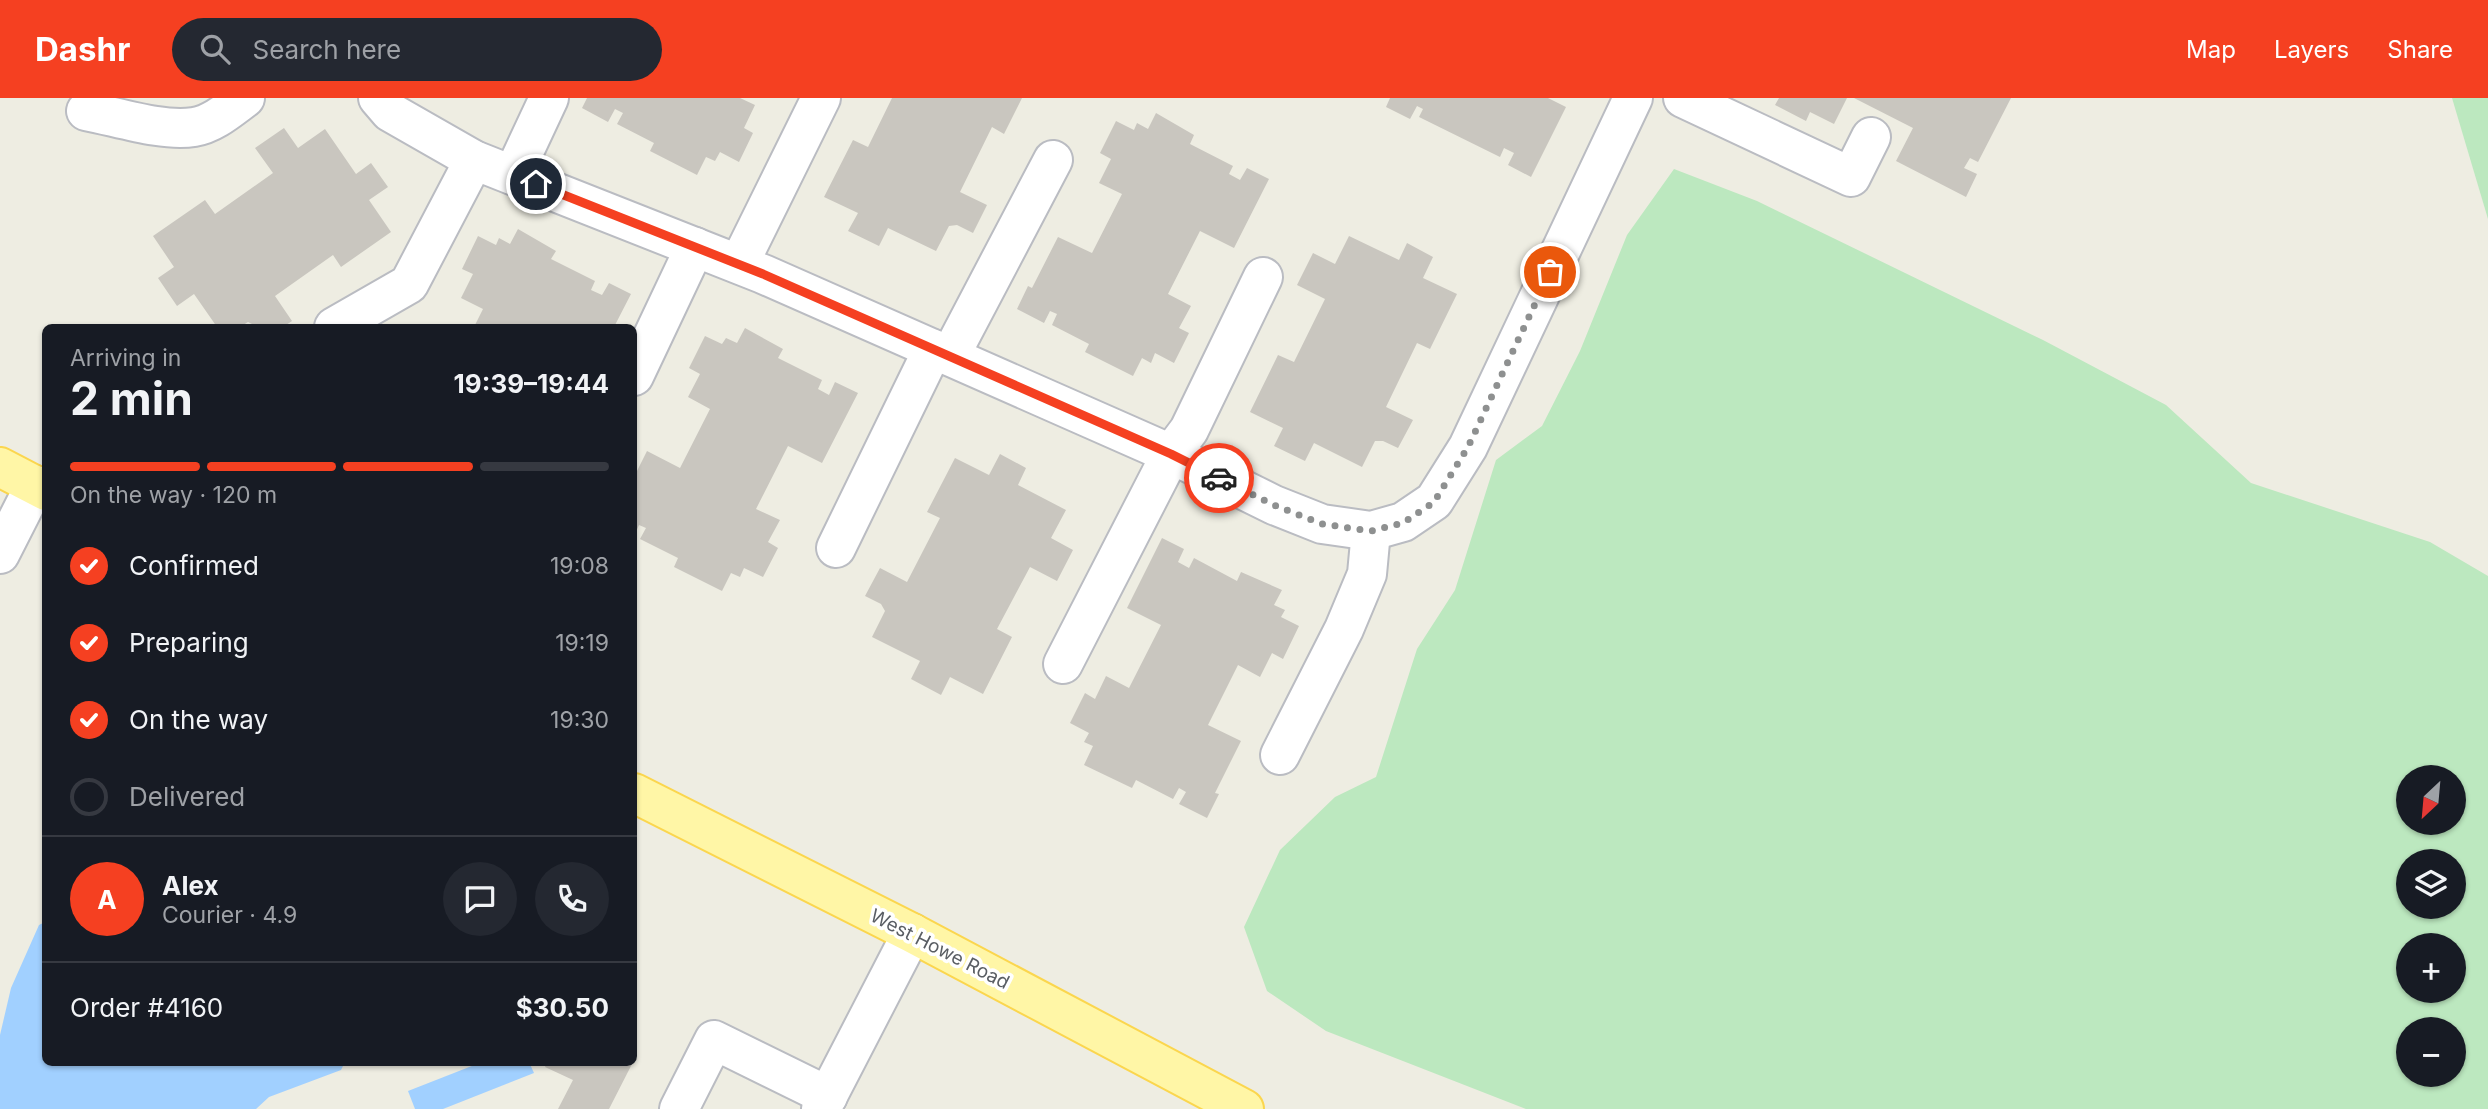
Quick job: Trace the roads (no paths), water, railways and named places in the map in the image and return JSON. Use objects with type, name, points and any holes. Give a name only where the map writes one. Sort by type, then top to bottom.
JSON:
[{"type":"main road","points":[[0,467],[40,488]]},
{"type":"main road","name":"West Howe Road","points":[[637,795],[912,933],[1244,1109]]},
{"type":"street","points":[[86,111],[173,128],[195,127],[216,118],[245,98]]},
{"type":"street","points":[[378,98],[390,112],[474,160],[739,264],[1171,454],[1274,505],[1322,524],[1371,531],[1403,523],[1434,502],[1468,447],[1633,98]]},
{"type":"street","points":[[513,175],[549,98]]},
{"type":"street","points":[[739,264],[821,98]]},
{"type":"street","points":[[1683,98],[1851,177],[1871,137]]},
{"type":"street","points":[[339,324],[409,284],[474,160]]},
{"type":"street","points":[[836,548],[942,352],[1053,160]]},
{"type":"street","points":[[637,370],[695,247]]},
{"type":"street","points":[[1063,664],[1171,454],[1189,430],[1263,277]]},
{"type":"street","points":[[0,554],[40,488]]},
{"type":"street","points":[[1280,755],[1344,629],[1367,574],[1371,531]]},
{"type":"street","points":[[679,1109],[714,1040],[825,1103],[912,933]]},
{"type":"water","points":[[42,924],[42,1066],[343,1066],[341,1070],[269,1097],[256,1109],[0,1109],[0,1035],[11,988]]},
{"type":"water","points":[[472,1066],[531,1066],[534,1073],[443,1109],[415,1109],[408,1091]]}]
